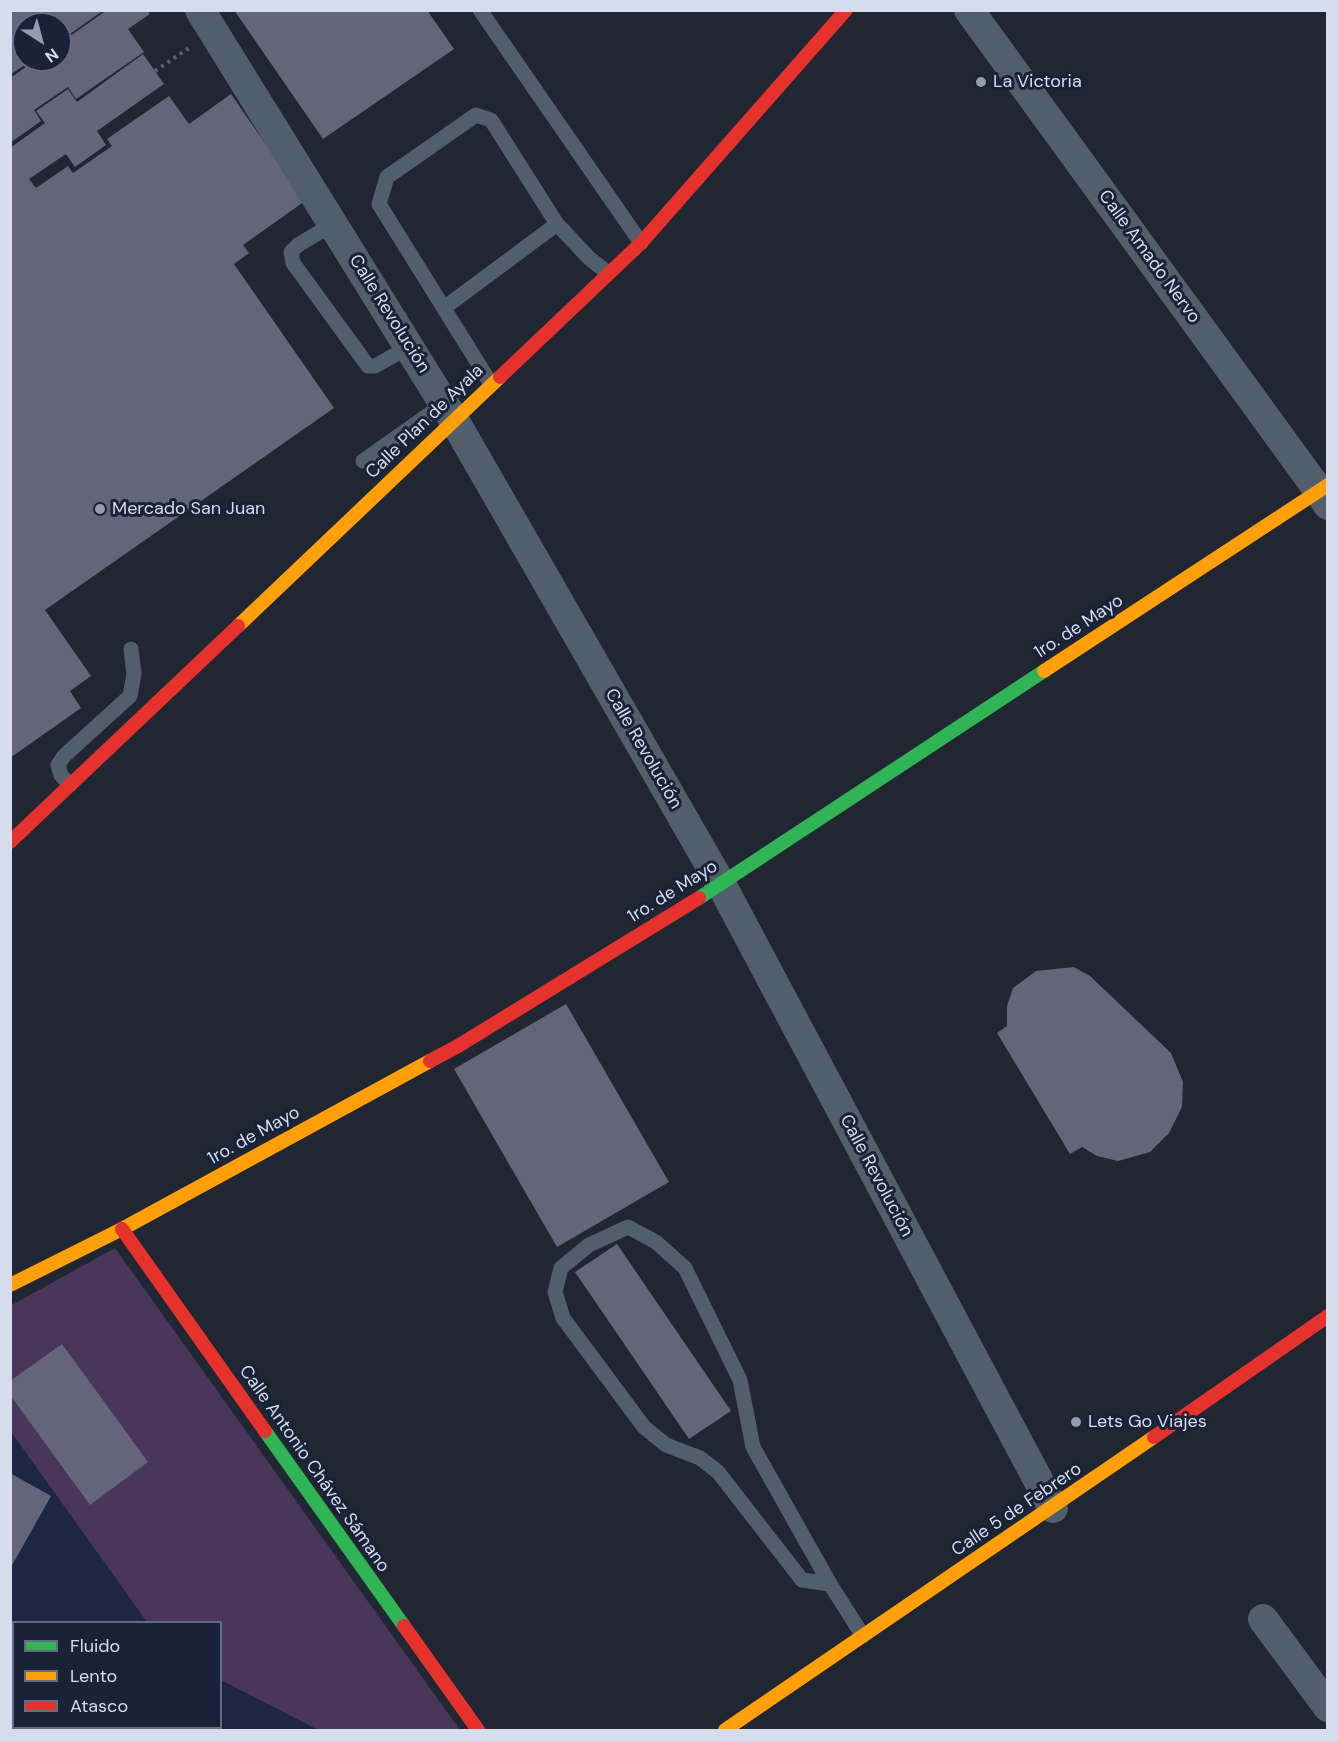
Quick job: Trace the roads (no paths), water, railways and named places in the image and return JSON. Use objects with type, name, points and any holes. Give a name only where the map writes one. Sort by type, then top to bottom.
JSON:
[{"type":"street","name":"Calle Plan de Ayala","points":[[10,842],[449,412],[491,384],[640,243],[846,10]]},
{"type":"street","name":"Calle Amado Nervo","points":[[969,10],[1325,494]]},
{"type":"street","name":"Calle Revolución","points":[[207,20],[449,412],[720,884],[1053,1508]]},
{"type":"street","name":"1ro. de Mayo","points":[[10,1285],[122,1229],[458,1046],[720,884],[1325,494]]},
{"type":"street","name":"Calle Antonio Chávez Sámano","points":[[122,1229],[478,1731]]},
{"type":"street","name":"Calle 5 de Febrero","points":[[725,1731],[1053,1508],[1328,1316]]},
{"type":"street","points":[[1263,1619],[1328,1707]]},
{"type":"lane","points":[[480,10],[640,243]]},
{"type":"lane","points":[[491,384],[379,204],[387,177],[476,115],[491,120],[557,224],[608,273]]},
{"type":"lane","points":[[333,224],[298,245],[291,252],[292,263],[368,366],[375,366],[409,347]]},
{"type":"lane","points":[[444,308],[557,224]]},
{"type":"lane","points":[[363,461],[449,412]]},
{"type":"lane","points":[[70,785],[58,765],[64,756],[130,696],[134,674],[131,649]]},
{"type":"lane","points":[[830,1584],[802,1580],[718,1472],[700,1458],[666,1445],[644,1427],[563,1318],[555,1292],[561,1268],[589,1245],[628,1227],[656,1242],[685,1268],[740,1380],[753,1447],[830,1584],[863,1636]]},
{"type":"place","name":"La Victoria","points":[[981,82]]},
{"type":"place","name":"Mercado San Juan","points":[[100,509]]},
{"type":"place","name":"Lets Go Viajes","points":[[1076,1422]]}]
